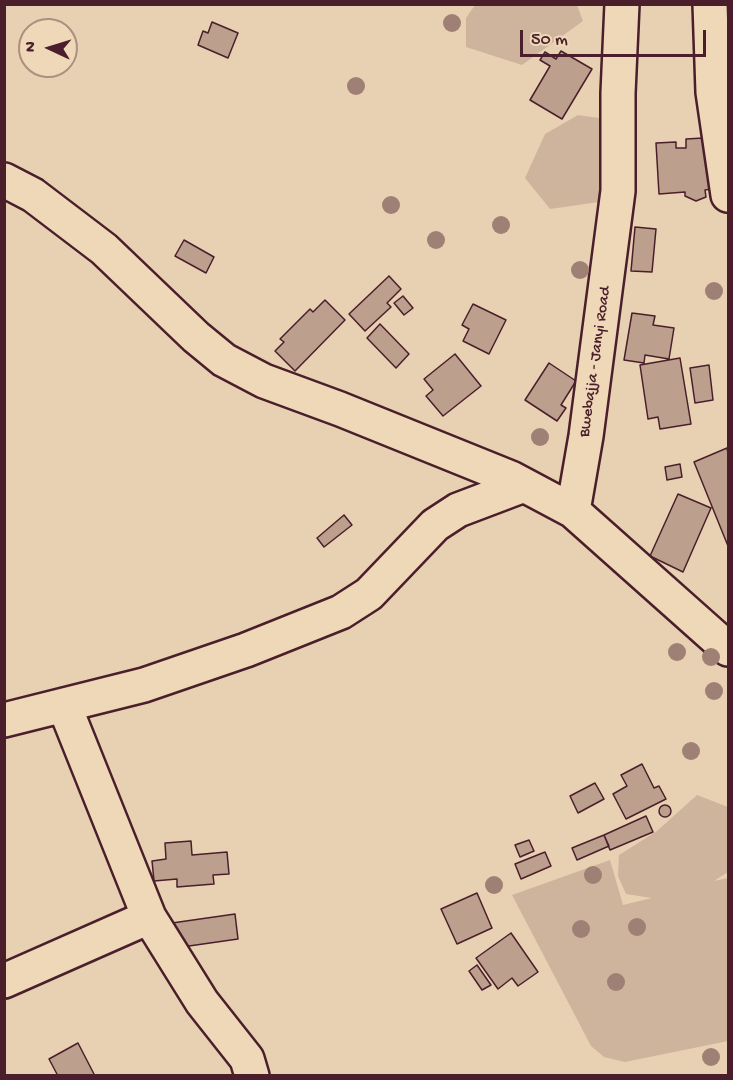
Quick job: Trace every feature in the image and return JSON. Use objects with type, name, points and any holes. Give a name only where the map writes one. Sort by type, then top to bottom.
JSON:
[{"type":"street","name":"Bwebajja - Janyi Road","points":[[573,511],[586,436],[618,191],[618,93],[622,4]]},
{"type":"street","points":[[710,4],[713,92],[729,195]]},
{"type":"street","points":[[4,180],[33,195],[104,249],[196,337],[224,360],[264,381],[362,417],[511,478],[573,511],[729,649]]},
{"type":"street","points":[[4,720],[144,685],[246,650],[341,612],[369,594],[435,525],[458,510],[524,485]]},
{"type":"street","points":[[64,705],[149,917],[202,1002],[247,1059],[252,1076]]},
{"type":"street","points":[[4,981],[149,917]]},
{"type":"shaded area","points":[[475,5],[577,5],[583,21],[522,65],[466,47],[466,18]]},
{"type":"shaded area","points":[[578,115],[606,119],[608,163],[599,202],[550,209],[525,178],[545,134]]},
{"type":"shaded area","points":[[697,795],[728,807],[728,872],[714,881],[728,878],[728,1041],[625,1062],[604,1057],[591,1046],[512,895],[610,860],[623,905],[652,898],[626,894],[618,876],[619,855],[657,831]]},
{"type":"building","points":[[212,22],[238,33],[228,58],[198,45],[203,31],[208,33]]},
{"type":"building","points":[[561,51],[592,69],[562,119],[530,100],[550,66],[540,60],[545,52],[556,59]]},
{"type":"building","points":[[703,138],[704,149],[716,147],[711,189],[705,190],[706,197],[696,201],[685,196],[685,192],[659,194],[656,143],[676,142],[676,148],[686,148],[686,139]]},
{"type":"building","points":[[635,227],[656,229],[652,272],[631,271]]},
{"type":"building","points":[[184,240],[214,257],[206,273],[175,256]]},
{"type":"building","points":[[389,276],[401,289],[387,303],[391,307],[365,331],[349,314]]},
{"type":"building","points":[[403,296],[413,308],[404,315],[394,303]]},
{"type":"building","points":[[325,300],[345,320],[295,371],[275,351],[284,342],[280,339],[310,309],[313,312]]},
{"type":"building","points":[[473,304],[506,320],[489,354],[463,341],[469,329],[462,325]]},
{"type":"building","points":[[632,313],[655,316],[653,325],[674,328],[669,359],[645,355],[644,363],[624,360]]},
{"type":"building","points":[[380,324],[409,354],[396,368],[367,338]]},
{"type":"building","points":[[455,354],[481,386],[443,416],[426,396],[433,390],[424,379]]},
{"type":"building","points":[[680,358],[691,424],[660,429],[658,417],[648,419],[640,365]]},
{"type":"building","points":[[549,363],[576,381],[561,405],[566,408],[557,421],[525,400]]},
{"type":"building","points":[[709,365],[713,400],[695,403],[690,368]]},
{"type":"building","points":[[727,448],[728,453],[728,546],[694,462]]},
{"type":"building","points":[[680,464],[682,477],[667,480],[665,467]]},
{"type":"building","points":[[678,494],[711,508],[683,572],[650,556]]},
{"type":"building","points":[[344,515],[352,525],[324,547],[317,538]]},
{"type":"building","points":[[642,764],[654,788],[659,786],[666,799],[626,819],[613,794],[627,786],[621,775]]},
{"type":"building","points":[[595,783],[604,799],[578,813],[570,796]]},
{"type":"building","points":[[667,805],[671,811],[667,817],[663,817],[659,809]]},
{"type":"building","points":[[646,816],[653,832],[610,850],[604,835]]},
{"type":"building","points":[[604,835],[609,846],[577,860],[572,848]]},
{"type":"building","points":[[529,840],[534,851],[520,857],[515,845]]},
{"type":"building","points":[[191,841],[192,855],[227,852],[229,874],[213,875],[214,884],[177,887],[177,879],[154,881],[152,861],[166,859],[165,843]]},
{"type":"building","points":[[545,852],[551,866],[521,879],[515,864]]},
{"type":"building","points":[[477,893],[492,928],[457,944],[441,909]]},
{"type":"building","points":[[235,914],[238,939],[175,948],[172,923]]},
{"type":"building","points":[[511,933],[538,972],[518,986],[512,978],[498,989],[476,958]]},
{"type":"building","points":[[477,965],[491,985],[482,990],[469,971]]},
{"type":"building","points":[[78,1043],[95,1076],[58,1076],[49,1059]]}]
